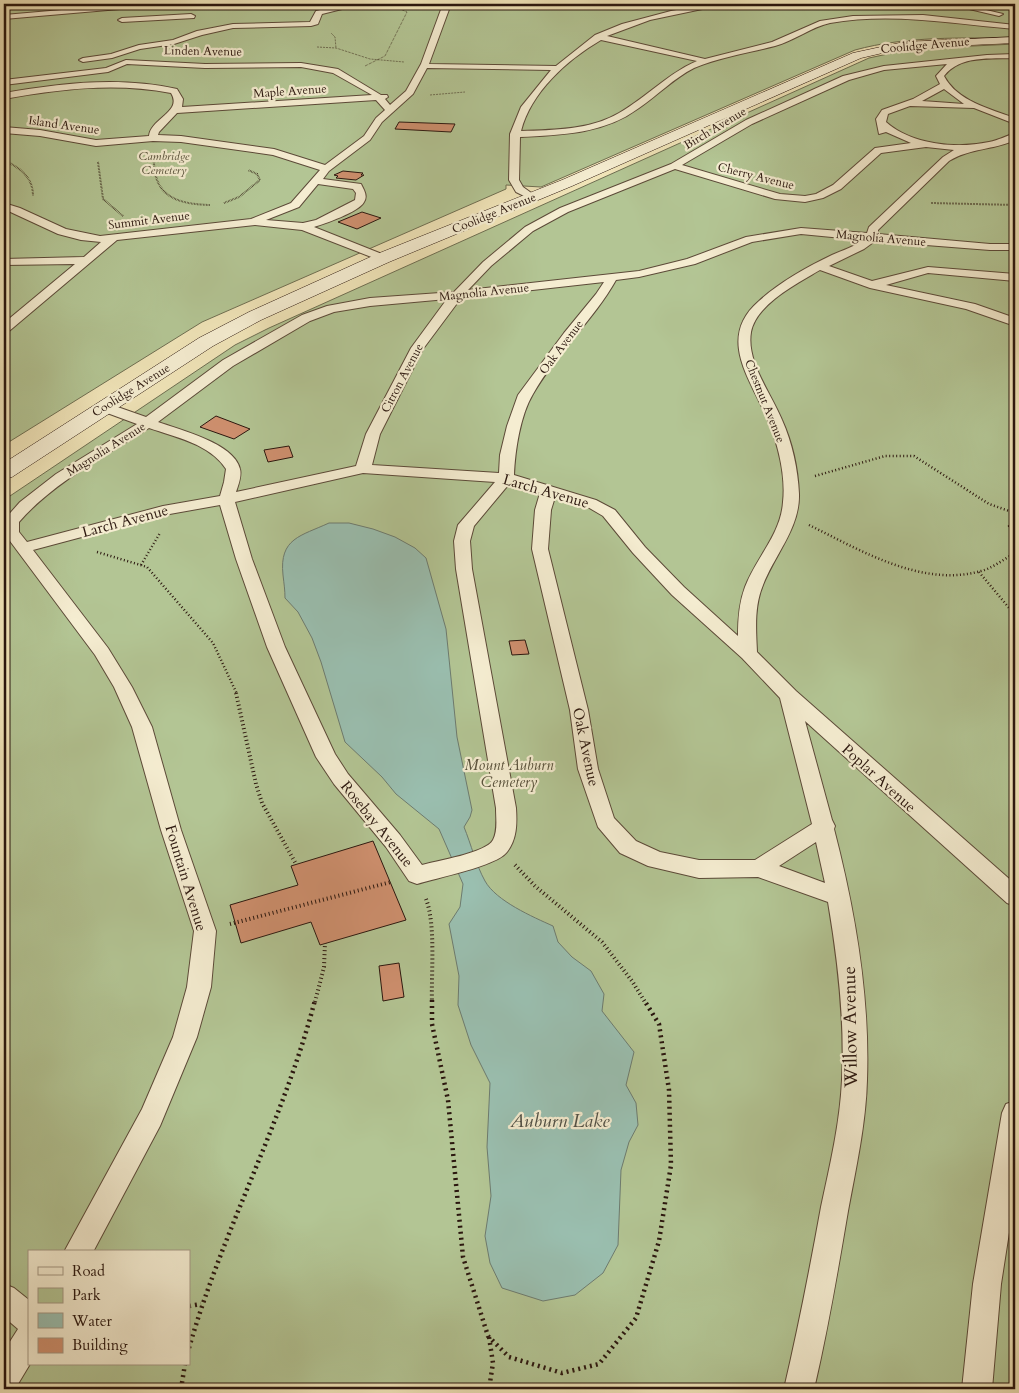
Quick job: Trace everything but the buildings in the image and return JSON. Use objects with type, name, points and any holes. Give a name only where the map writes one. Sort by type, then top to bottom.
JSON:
[{"type":"street","points":[[4,6],[32,4]]},
{"type":"street","name":"Coolidge Avenue","points":[[4,472],[230,328],[383,258],[532,198],[857,55],[910,44],[1015,40]]},
{"type":"lane","points":[[83,60],[139,47],[174,42],[200,33],[233,26],[310,24],[315,22],[318,14],[339,7],[358,4]]},
{"type":"lane","points":[[253,222],[295,205],[326,169],[367,138],[389,110],[406,96],[413,87],[424,65],[447,4]]},
{"type":"lane","points":[[532,198],[518,189],[514,182],[515,134],[521,113],[527,103],[568,56],[610,31],[656,16],[722,4]]},
{"type":"lane","points":[[952,4],[1009,16]]},
{"type":"lane","points":[[122,20],[196,17],[208,5]]},
{"type":"lane","points":[[4,17],[131,6],[251,5]]},
{"type":"lane","points":[[904,16],[927,9],[958,21]]},
{"type":"lane","points":[[515,134],[578,130],[607,123],[634,108],[676,75],[705,61],[778,43],[808,27],[829,21],[904,16],[1015,27]]},
{"type":"lane","points":[[213,21],[233,26]]},
{"type":"lane","points":[[598,37],[624,41],[705,61]]},
{"type":"lane","points":[[104,56],[126,62]]},
{"type":"lane","name":"Birch Avenue","points":[[457,295],[501,251],[546,219],[586,200],[674,166],[749,122],[814,90],[858,74],[964,59],[1015,56]]},
{"type":"lane","points":[[964,59],[951,64],[942,81],[906,105],[885,112],[880,119],[882,132],[878,150],[928,144],[979,147]]},
{"type":"lane","name":"Linden Avenue","points":[[4,82],[108,70],[126,62],[205,66],[289,64],[320,67],[335,71],[371,90],[389,110]]},
{"type":"lane","points":[[424,65],[557,68]]},
{"type":"lane","points":[[906,66],[927,70],[942,81],[959,98],[1015,122]]},
{"type":"lane","points":[[4,96],[124,84],[158,87],[174,91],[179,99],[177,110],[154,131],[153,138]]},
{"type":"lane","name":"Maple Avenue","points":[[177,110],[406,96]]},
{"type":"lane","points":[[906,105],[944,104],[970,107],[1000,115],[1015,126]]},
{"type":"lane","points":[[881,123],[896,134],[928,144]]},
{"type":"lane","name":"Island Avenue","points":[[4,130],[40,133],[96,143],[153,138],[181,139],[260,150],[287,156],[326,169]]},
{"type":"lane","points":[[872,237],[872,228],[946,158],[959,151],[1009,141],[1015,136]]},
{"type":"lane","points":[[994,145],[1015,145]]},
{"type":"lane","name":"Cherry Avenue","points":[[674,166],[779,197],[805,199],[819,196],[837,187],[878,150]]},
{"type":"lane","points":[[300,226],[327,220],[351,209],[360,201],[361,192],[358,186],[317,181]]},
{"type":"lane","points":[[295,205],[294,216],[300,226]]},
{"type":"lane","name":"Summit Avenue","points":[[4,206],[25,212],[49,226],[90,239],[112,240],[253,222]]},
{"type":"lane","points":[[253,222],[300,226],[383,258]]},
{"type":"lane","name":"Magnolia Avenue","points":[[12,521],[25,505],[61,477],[149,422],[228,363],[306,318],[331,309],[370,302],[611,279],[662,270],[691,262],[750,239],[778,233],[801,231],[981,246],[1015,247]]},
{"type":"lane","name":"Chestnut Avenue","points":[[748,654],[747,619],[750,596],[757,578],[786,524],[792,505],[784,449],[776,421],[745,352],[745,334],[749,320],[758,309],[798,280],[820,266],[864,245],[872,237]]},
{"type":"lane","points":[[4,329],[112,240]]},
{"type":"lane","points":[[4,262],[86,260]]},
{"type":"lane","points":[[820,266],[872,284],[966,305],[1015,322]]},
{"type":"lane","points":[[872,284],[928,270],[1015,277]]},
{"type":"lane","name":"Oak Avenue","points":[[506,478],[507,455],[511,435],[525,395],[568,336],[601,296],[611,279]]},
{"type":"lane","name":"Citron Avenue","points":[[363,469],[373,434],[417,348],[457,295]]},
{"type":"lane","points":[[104,407],[149,422],[217,450],[233,469],[232,482],[226,499]]},
{"type":"lane","name":"Larch Avenue","points":[[25,547],[173,509],[363,469],[506,478],[591,503],[609,513],[639,550],[678,591],[748,654]]},
{"type":"lane","points":[[492,852],[505,837],[506,808],[464,569],[462,541],[466,525],[506,478]]},
{"type":"lane","name":"Oak Avenue","points":[[549,490],[543,510],[540,549],[579,710],[588,769],[605,821],[628,847],[656,860],[699,869],[759,868]]},
{"type":"lane","name":"Rosebay Avenue","points":[[226,499],[244,558],[276,647],[326,757],[341,780],[393,841],[417,875],[492,852]]},
{"type":"lane","name":"Fountain Avenue","points":[[12,521],[11,532],[25,547],[102,652],[127,695],[142,727],[171,830],[205,931],[199,987],[185,1037],[151,1117],[79,1250]]},
{"type":"lane","name":"Poplar Avenue","points":[[748,654],[789,696],[1015,897]]},
{"type":"lane","name":"Willow Avenue","points":[[789,696],[825,826],[846,936],[853,991],[855,1068],[846,1149],[813,1329],[799,1389]]},
{"type":"lane","points":[[759,868],[825,826]]},
{"type":"lane","points":[[759,868],[838,897]]},
{"type":"lane","points":[[977,1389],[987,1284],[1015,1113]]},
{"type":"lane","points":[[4,1298],[28,1318]]},
{"type":"lane","points":[[4,1379],[28,1340]]},
{"type":"path","points":[[376,4],[407,12],[389,50],[377,60]]},
{"type":"path","points":[[336,48],[377,60],[424,65]]},
{"type":"path","points":[[406,96],[465,92]]},
{"type":"path","points":[[153,138],[154,156],[152,170],[158,185],[176,200],[192,204],[211,205]]},
{"type":"path","points":[[96,143],[91,150],[100,167],[103,199],[130,221],[137,236]]},
{"type":"path","points":[[4,160],[18,168],[31,182],[33,188],[32,199],[25,212]]},
{"type":"path","points":[[220,204],[239,197],[260,180],[257,174],[243,169]]},
{"type":"path","points":[[899,202],[1015,205]]},
{"type":"path","points":[[790,484],[838,468],[884,456],[914,456],[989,504],[1015,513]]},
{"type":"path","points":[[141,565],[170,518],[173,509]]},
{"type":"path","points":[[788,515],[880,560],[926,572],[957,574],[979,572],[1015,553]]},
{"type":"path","points":[[1015,522],[1009,526],[1015,537]]},
{"type":"path","points":[[53,540],[147,567],[213,643],[236,691],[256,784],[262,803],[296,864]]},
{"type":"path","points":[[979,572],[1015,615]]},
{"type":"path","points":[[488,1336],[509,1357],[562,1373],[599,1364],[636,1318],[659,1241],[671,1165],[669,1090],[659,1024],[632,981],[602,942],[492,852]]},
{"type":"path","points":[[205,931],[417,875],[429,907],[432,1024],[448,1100],[463,1258],[488,1336],[493,1363],[489,1389]]},
{"type":"path","points":[[190,1344],[201,1304],[308,1034],[324,966],[325,943]]},
{"type":"path","points":[[190,1306],[201,1304]]},
{"type":"path","points":[[181,1389],[185,1366]]},
{"type":"green space","name":"Cambridge Cemetery","points":[[4,4],[1015,4],[1015,38],[914,40],[874,45],[855,50],[541,187],[506,185],[506,189],[202,322],[4,445]]},
{"type":"green space","name":"Mount Auburn Cemetery","points":[[1015,44],[1015,1389],[4,1389],[4,500],[235,345],[869,58],[911,49]]},
{"type":"water","name":"Auburn Lake","points":[[329,523],[349,523],[373,529],[395,537],[415,548],[426,558],[446,629],[457,737],[472,810],[464,827],[479,868],[485,881],[497,895],[516,908],[553,926],[558,942],[572,957],[591,971],[604,994],[602,1011],[634,1052],[626,1085],[636,1103],[638,1125],[629,1142],[621,1170],[618,1245],[603,1273],[575,1295],[543,1301],[502,1288],[490,1263],[485,1236],[491,1196],[487,1147],[490,1083],[471,1045],[458,1005],[459,976],[449,924],[460,907],[463,884],[439,829],[396,794],[382,777],[345,742],[312,638],[298,612],[285,598],[283,563],[288,546],[301,535]]}]
